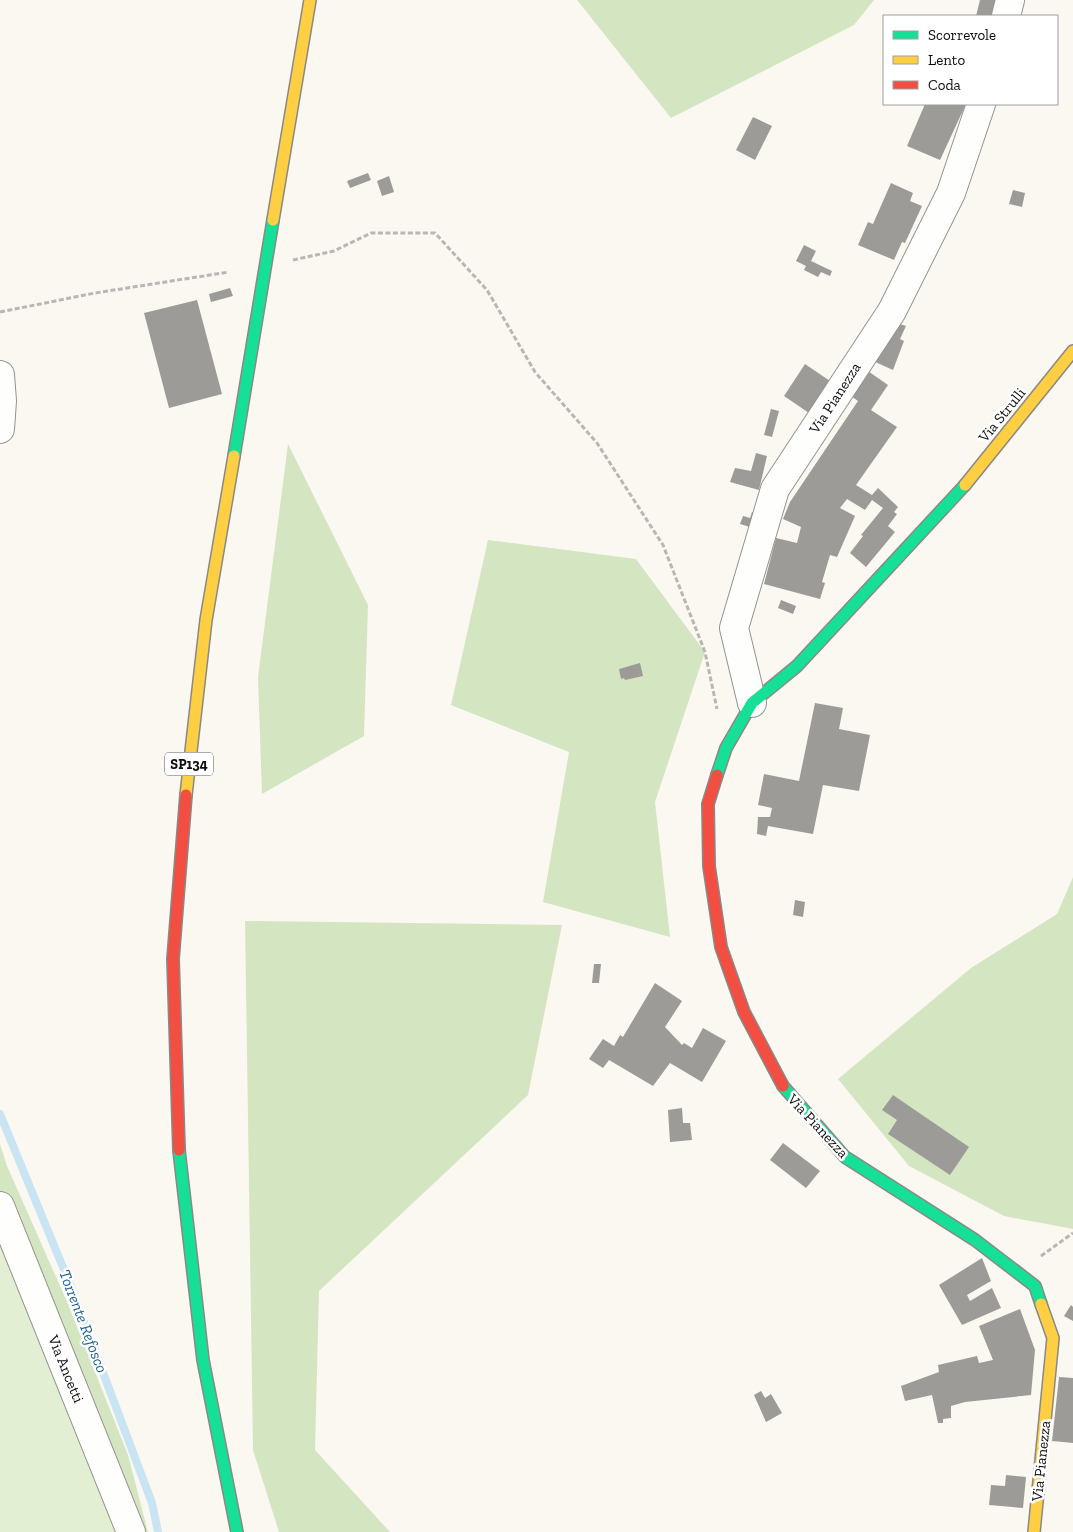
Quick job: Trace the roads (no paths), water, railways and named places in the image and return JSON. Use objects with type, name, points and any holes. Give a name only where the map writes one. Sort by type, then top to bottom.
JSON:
[{"type":"main road","name":"SP134","points":[[237,1532],[203,1360],[180,1171],[173,959],[187,788],[206,620],[310,0]]},
{"type":"main road","name":"Via Strulli","points":[[954,499],[1073,351]]},
{"type":"main road","name":"Via Pianezza","points":[[954,499],[797,666],[752,702],[726,748],[708,804],[710,866],[721,947],[744,1012],[784,1090],[844,1157],[976,1240],[1035,1286],[1053,1338],[1034,1532]]},
{"type":"street","points":[[1006,15],[1010,0]]},
{"type":"street","name":"Via Pianezza","points":[[752,702],[734,628],[775,488],[892,311],[951,192],[981,105]]},
{"type":"street","points":[[0,375],[2,401],[0,429]]},
{"type":"street","name":"Via Ancetti","points":[[0,1206],[131,1532]]},
{"type":"waterway","name":"Torrente Refosco","points":[[0,1114],[69,1282],[152,1503],[158,1532]]}]
